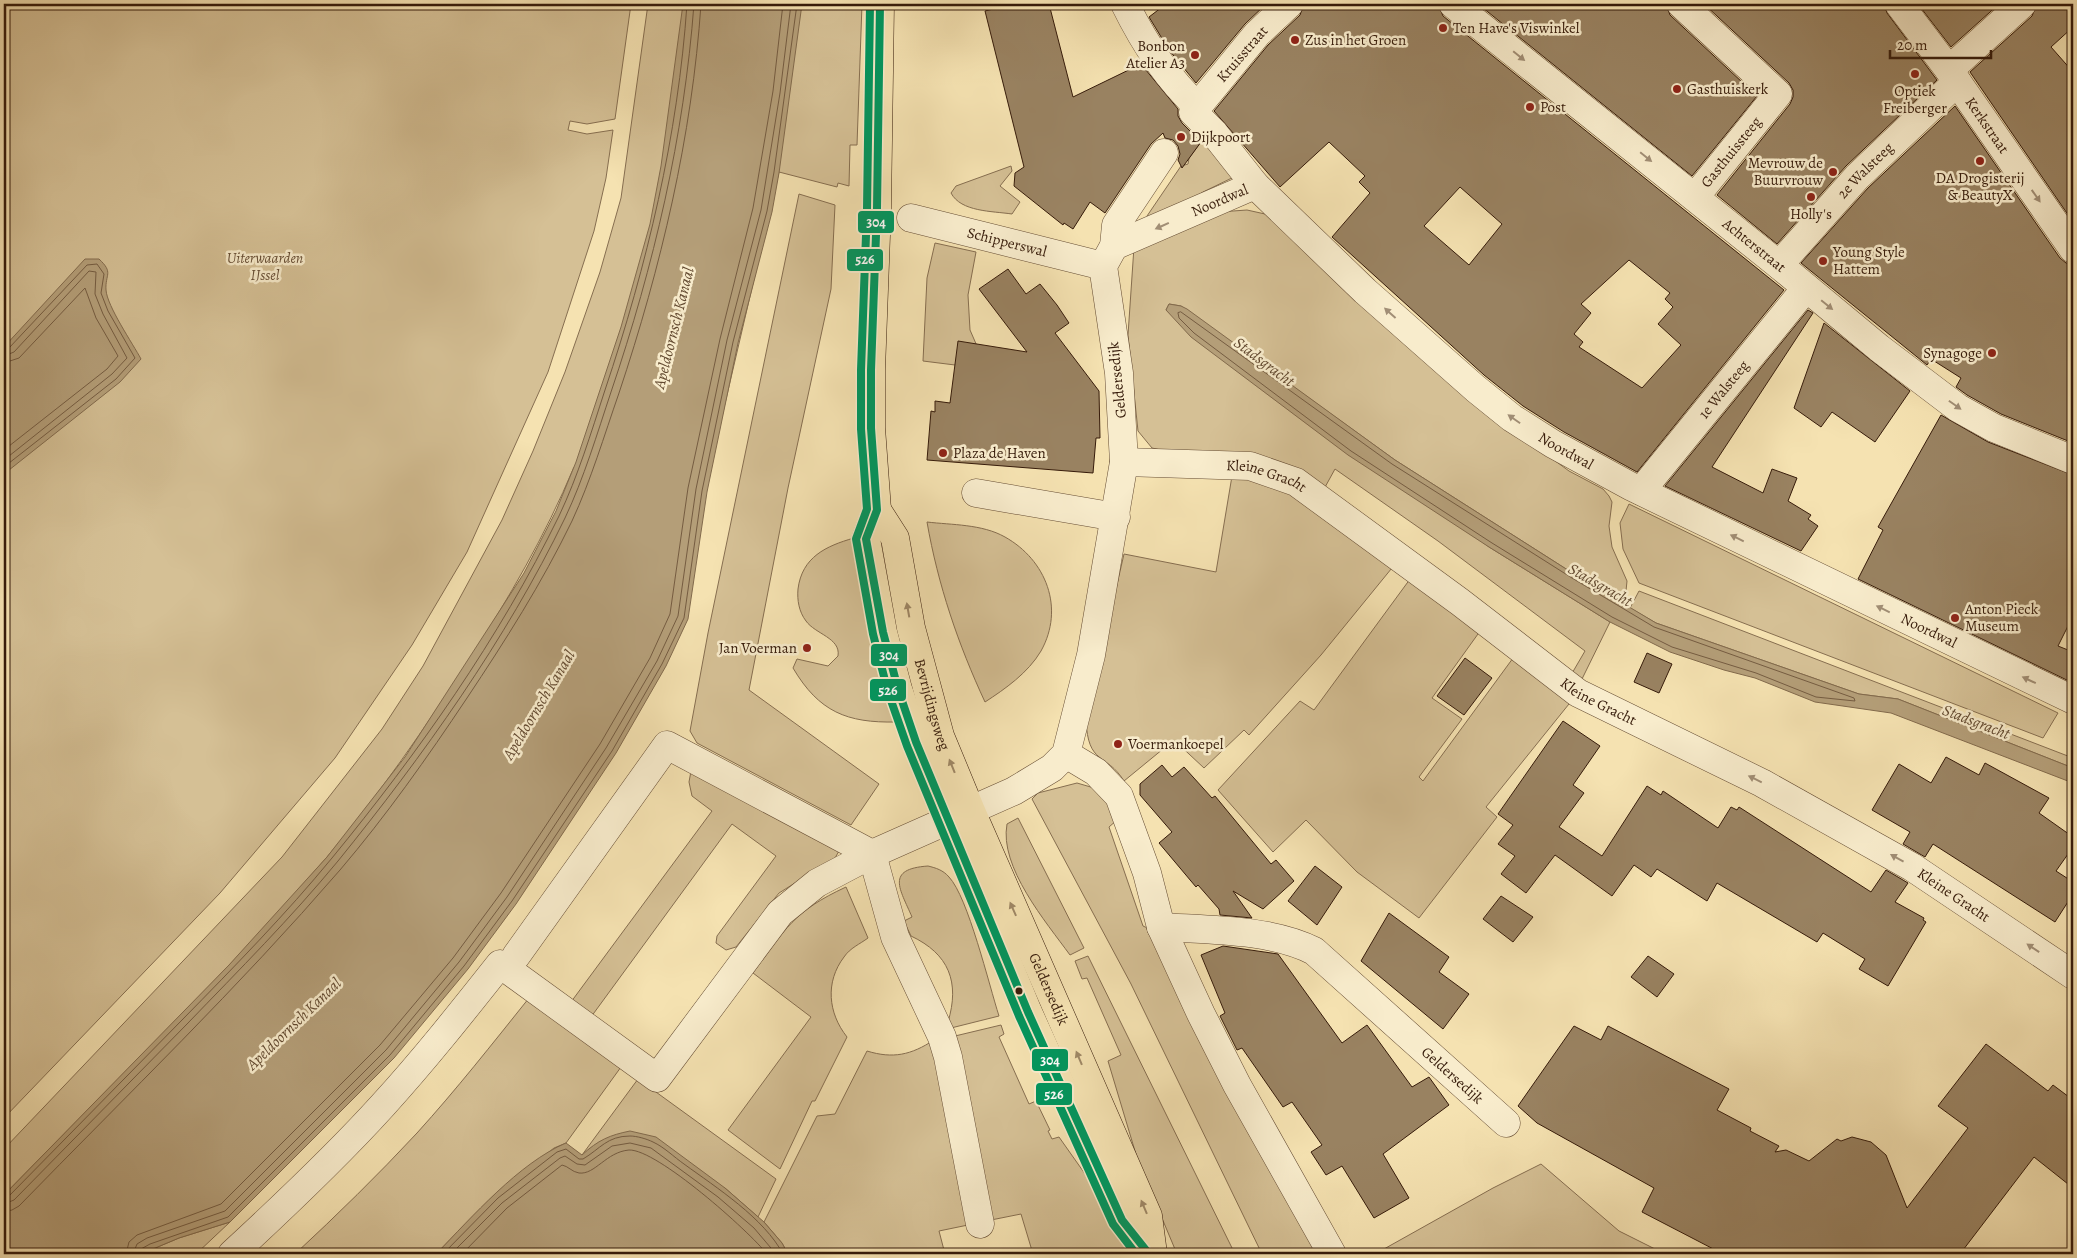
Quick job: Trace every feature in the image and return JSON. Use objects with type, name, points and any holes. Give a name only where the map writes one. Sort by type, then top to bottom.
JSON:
[{"type":"main road","name":"Bevrijdingsweg","points":[[880,4],[877,208],[871,370],[871,428],[877,510],[866,539],[883,632],[898,689],[916,742],[960,815]]},
{"type":"main road","name":"Geldersedijk","points":[[960,815],[1028,1012],[1122,1220],[1149,1254]]},
{"type":"main road","name":"Geldersedijk","points":[[960,815],[1148,1216],[1154,1254]]},
{"type":"street","points":[[1125,4],[1142,39],[1254,185]]},
{"type":"street","name":"Kruisstraat","points":[[1195,110],[1257,34],[1289,4]]},
{"type":"street","name":"Achterstraat","points":[[1453,4],[1958,408],[1994,428],[2073,460]]},
{"type":"street","name":"Gasthuissteeg","points":[[1681,4],[1778,94],[1695,197]]},
{"type":"street","name":"Kerkstraat","points":[[1899,4],[1953,76],[2073,250]]},
{"type":"street","name":"2e Walsteeg","points":[[1779,265],[1857,177],[2022,4]]},
{"type":"street","points":[[1108,256],[1116,225],[1164,153]]},
{"type":"street","name":"Noordwal","points":[[1108,256],[1254,185],[1365,291],[1476,389],[1512,418],[1554,444],[1641,491],[2073,700]]},
{"type":"street","name":"Schipperswal","points":[[910,218],[1108,256]]},
{"type":"street","name":"Geldersedijk","points":[[1066,754],[1091,655],[1124,462],[1119,373],[1108,256]]},
{"type":"street","name":"1e Walsteeg","points":[[1641,491],[1806,288]]},
{"type":"street","name":"Kleine Gracht","points":[[1124,462],[1250,466],[1296,482],[1460,602],[1578,693],[1762,782],[1912,867],[2073,975]]},
{"type":"street","points":[[976,493],[1116,517]]},
{"type":"street","points":[[516,956],[667,746],[872,854],[895,937],[942,1037],[948,1057],[980,1224]]},
{"type":"street","points":[[232,1254],[322,1168],[383,1105],[440,1040],[500,964],[657,1078],[780,913],[816,883],[872,854],[1028,783],[1052,768],[1066,754],[1101,776],[1120,796],[1147,873],[1161,927],[1201,1014],[1237,1084],[1332,1254]]},
{"type":"street","name":"Geldersedijk","points":[[1161,927],[1278,938],[1298,943],[1314,951],[1506,1123]]},
{"type":"green space","name":"Uiterwaarden IJssel","points":[[4,4],[631,4],[615,119],[587,124],[570,121],[568,130],[587,134],[613,130],[606,178],[594,231],[548,372],[467,552],[412,645],[335,758],[220,893],[4,1118]]},
{"type":"green space","points":[[648,4],[862,4],[857,145],[850,145],[849,186],[838,183],[837,187],[779,172],[720,425],[574,467],[539,542],[484,637],[418,736],[346,834],[289,901],[209,987],[4,1195],[4,1149],[282,857],[382,729],[423,666],[502,520],[565,372],[600,272],[621,198]]},
{"type":"green space","points":[[1203,139],[1236,176],[1203,192],[1163,219],[1151,222],[1147,216],[1181,166],[1188,164],[1189,158]]},
{"type":"green space","points":[[1011,166],[1012,171],[1000,186],[1020,202],[1012,214],[978,210],[969,207],[962,204],[951,193],[956,186]]},
{"type":"green space","points":[[799,194],[835,205],[831,289],[788,488],[749,690],[879,784],[851,825],[697,743],[690,731],[708,633]]},
{"type":"green space","points":[[1247,210],[1265,214],[1458,390],[1569,471],[1603,489],[1609,496],[1612,502],[1609,526],[1612,547],[1627,581],[1626,591],[1620,601],[1574,574],[1395,460],[1181,306],[1169,304],[1166,310],[1489,547],[1610,622],[1581,681],[1571,675],[1585,651],[1438,541],[1335,469],[1324,489],[1152,448],[1138,431],[1128,335],[1134,247],[1219,212]]},
{"type":"green space","points":[[935,243],[976,252],[968,295],[970,330],[987,369],[923,361],[927,278]]},
{"type":"green space","points":[[1233,470],[1294,491],[1396,563],[1321,655],[1249,735],[1244,730],[1204,768],[1174,740],[1124,781],[1111,766],[1094,752],[1087,735],[1086,720],[1124,554],[1216,572]]},
{"type":"green space","points":[[1629,504],[2058,713],[2043,738],[1639,583],[1623,549],[1620,523]]},
{"type":"green space","points":[[927,522],[977,527],[1005,537],[1031,558],[1041,572],[1047,586],[1051,602],[1051,618],[1048,635],[1041,651],[1023,673],[985,702],[950,614],[937,569]]},
{"type":"green space","points":[[854,538],[867,623],[896,722],[863,720],[836,712],[824,705],[813,695],[793,668],[797,659],[828,666],[838,656],[838,650],[832,640],[810,625],[802,614],[799,606],[798,589],[800,578],[810,561],[825,549]]},
{"type":"green space","points":[[1413,575],[1483,627],[1432,698],[1462,719],[1419,777],[1423,781],[1516,654],[1573,699],[1486,807],[1497,817],[1419,918],[1357,872],[1306,820],[1273,852],[1218,790],[1300,701],[1314,710]]},
{"type":"green space","points":[[1639,591],[2073,758],[2073,768],[1898,699],[1859,694],[1656,623],[1630,608]]},
{"type":"green space","points":[[691,771],[839,851],[835,858],[779,893],[736,947],[726,950],[716,943],[717,936],[776,856],[732,824],[591,1017],[571,1002],[712,811],[692,796],[689,782]]},
{"type":"green space","points":[[1077,783],[1101,790],[1117,820],[1109,827],[1143,926],[1154,931],[1319,1254],[1262,1254],[1131,984],[1032,799],[1038,793]]},
{"type":"green space","points":[[1018,818],[1084,948],[1070,955],[1026,893],[1010,858],[1006,841],[1007,824]]},
{"type":"green space","points":[[928,866],[944,873],[956,887],[971,922],[999,1016],[951,1028],[948,1022],[953,994],[952,982],[943,961],[924,943],[911,936],[904,921],[912,917],[903,898],[899,882],[901,876],[906,871]]},
{"type":"green space","points":[[846,887],[868,938],[846,954],[834,977],[831,997],[833,1008],[836,1018],[847,1037],[815,1101],[812,1101],[780,1169],[728,1130],[811,1017],[753,973],[792,922],[814,904]]},
{"type":"green space","points":[[1088,956],[1235,1254],[1177,1254],[1138,1161],[1108,1061],[1121,1055],[1087,978],[1082,979],[1075,961]]},
{"type":"green space","points":[[529,998],[621,1067],[566,1143],[554,1148],[495,1194],[436,1254],[295,1254],[357,1195],[417,1133]]},
{"type":"green space","points":[[1001,1025],[1004,1034],[999,1037],[1029,1104],[1036,1101],[1050,1130],[1048,1131],[1052,1139],[1059,1137],[1102,1198],[1130,1254],[1033,1254],[1021,1214],[991,1220],[955,1036]]},
{"type":"green space","points":[[934,1040],[968,1225],[939,1231],[945,1254],[788,1254],[782,1243],[764,1222],[817,1116],[835,1114],[867,1051],[885,1055],[902,1054]]},
{"type":"green space","points":[[638,1079],[776,1179],[758,1217],[725,1188],[582,1155]]},
{"type":"green space","points":[[1541,1164],[1619,1231],[1665,1254],[1387,1254],[1384,1249],[1493,1188]]},
{"type":"green space","points":[[230,1222],[196,1254],[141,1254],[179,1238]]},
{"type":"water","name":"Apeldoornsch Kanaal","points":[[683,4],[802,4],[772,212],[738,343],[707,492],[688,619],[666,666],[616,753],[516,904],[468,969],[394,1058],[230,1222],[179,1238],[141,1254],[4,1254],[4,1195],[229,965],[327,857],[405,757],[524,573],[556,511],[576,462],[621,327],[650,224],[661,166]]},
{"type":"water","points":[[85,259],[99,259],[108,271],[107,297],[115,315],[141,359],[120,382],[4,474],[4,347]]},
{"type":"water","points":[[1169,304],[1187,309],[1395,460],[1574,574],[1656,623],[1859,694],[1898,699],[2073,768],[2073,783],[1891,713],[1815,702],[1755,678],[1670,652],[1610,622],[1489,547],[1348,455],[1191,337],[1166,310]]},
{"type":"water","points":[[630,1131],[656,1137],[725,1188],[764,1222],[782,1243],[788,1254],[436,1254],[497,1192],[548,1152],[566,1143],[582,1155],[593,1145],[604,1139]]},
{"type":"building","points":[[1013,4],[1049,4],[1073,97],[1141,64],[1178,109],[1178,116],[1182,123],[1201,142],[1182,168],[1178,160],[1180,154],[1178,146],[1173,140],[1165,138],[1163,133],[1151,144],[1105,213],[1090,202],[1073,229],[1064,223],[1063,225],[1014,186],[1015,173],[1024,167],[985,11]]},
{"type":"building","points":[[1166,4],[1266,4],[1245,24],[1196,83],[1169,50],[1149,17]]},
{"type":"building","points":[[1304,4],[1438,4],[1443,16],[1784,290],[1637,472],[1564,432],[1523,406],[1484,375],[1332,237],[1370,193],[1359,182],[1365,176],[1329,142],[1280,187],[1214,111],[1268,45],[1300,15]],"holes":[[[1460,187],[1502,224],[1469,265],[1424,226]],[[1629,260],[1670,293],[1665,299],[1673,307],[1658,324],[1681,345],[1642,388],[1579,347],[1583,342],[1574,334],[1591,313],[1581,304]]]},
{"type":"building","name":"Gasthuiskerk","points":[[1478,4],[1666,4],[1670,15],[1757,96],[1692,176]]},
{"type":"building","points":[[1704,4],[1884,4],[1887,13],[1937,80],[1846,166],[1777,244],[1717,195],[1790,104],[1793,90],[1789,83]]},
{"type":"building","points":[[1918,4],[1999,4],[1951,47]]},
{"type":"building","points":[[2037,4],[2073,4],[2073,27],[2051,47],[2073,72],[2073,222],[1970,72],[2032,16]]},
{"type":"building","points":[[1955,106],[2060,258],[2066,263],[2073,264],[2073,443],[2001,414],[1967,395],[1956,387],[1961,378],[1931,359],[1927,365],[1801,263],[1868,188]]},
{"type":"building","points":[[1008,269],[1026,294],[1040,284],[1057,305],[1069,323],[1055,333],[1099,391],[1100,438],[1096,438],[1093,473],[927,460],[931,411],[935,412],[935,401],[950,403],[958,341],[1027,352],[979,289]]},
{"type":"building","points":[[1808,310],[1813,313],[1712,467],[1763,493],[1772,469],[1797,478],[1788,501],[1811,515],[1808,519],[1818,526],[1801,551],[1665,486]]},
{"type":"building","points":[[1824,323],[1910,391],[1875,442],[1832,412],[1821,427],[1794,408]]},
{"type":"building","points":[[1941,415],[1988,442],[2073,475],[2073,616],[2058,646],[2073,652],[2073,683],[1858,579],[1883,530],[1878,527]]},
{"type":"building","points":[[1647,653],[1672,664],[1659,693],[1634,682]]},
{"type":"building","points":[[1465,658],[1492,678],[1464,715],[1437,696]]},
{"type":"building","points":[[1563,721],[1600,746],[1573,785],[1584,793],[1559,827],[1602,856],[1647,786],[1661,795],[1663,791],[1718,828],[1731,807],[1737,810],[1739,807],[1871,892],[1886,870],[1908,883],[1895,902],[1924,918],[1923,920],[1926,922],[1888,986],[1859,969],[1865,959],[1823,933],[1817,942],[1717,883],[1707,901],[1657,869],[1651,877],[1634,865],[1612,896],[1555,855],[1526,893],[1501,874],[1515,856],[1498,844],[1513,825],[1498,814]]},
{"type":"building","points":[[1946,757],[1979,775],[1985,763],[2049,798],[2039,813],[2073,837],[2073,847],[2056,871],[2073,882],[2073,894],[2055,922],[1933,844],[1925,857],[1903,844],[1910,832],[1872,810],[1899,764],[1931,783]]},
{"type":"building","points":[[1162,765],[1172,777],[1184,767],[1212,798],[1215,796],[1271,864],[1276,860],[1294,881],[1263,909],[1233,891],[1252,918],[1220,915],[1219,909],[1198,885],[1196,887],[1159,843],[1172,832],[1140,795],[1140,784]]},
{"type":"building","points":[[1315,866],[1342,887],[1317,925],[1288,901]]},
{"type":"building","points":[[1501,896],[1533,917],[1513,942],[1483,919]]},
{"type":"building","points":[[1389,913],[1449,957],[1439,972],[1469,994],[1443,1029],[1361,961]]},
{"type":"building","points":[[1223,946],[1278,954],[1342,1043],[1367,1025],[1412,1087],[1429,1077],[1449,1105],[1383,1154],[1409,1198],[1374,1218],[1342,1166],[1326,1175],[1311,1152],[1322,1145],[1292,1102],[1283,1107],[1242,1048],[1237,1050],[1220,1016],[1225,1013],[1201,955]]},
{"type":"building","points":[[1648,956],[1674,974],[1657,997],[1631,977]]},
{"type":"building","points":[[1574,1026],[1601,1040],[1608,1026],[1729,1089],[1717,1110],[1751,1128],[1750,1131],[1779,1146],[1775,1152],[1786,1150],[1809,1161],[1837,1139],[1841,1141],[1852,1137],[1871,1142],[1886,1155],[1907,1208],[1968,1128],[1938,1106],[1986,1044],[2048,1091],[2053,1085],[2073,1100],[2073,1188],[2034,1157],[1960,1254],[1723,1254],[1642,1212],[1654,1188],[1537,1123],[1518,1106]]},
{"type":"transit line","name":"526","points":[[870,4],[867,208],[861,370],[861,429],[867,509],[856,539],[873,634],[888,692],[907,746],[1019,1016],[1113,1224],[1136,1254]]},
{"type":"transit line","name":"304","points":[[880,4],[877,208],[871,370],[871,428],[877,510],[866,539],[883,632],[898,689],[916,742],[1028,1012],[1122,1220],[1149,1254]]},
{"type":"place","name":"Ten Have's Viswinkel","points":[[1443,28]]},
{"type":"place","name":"Zus in het Groen","points":[[1295,40]]},
{"type":"place","name":"Bonbon Atelier A3","points":[[1195,55]]},
{"type":"place","name":"Optiek Freiberger","points":[[1915,74]]},
{"type":"place","name":"Gasthuiskerk","points":[[1677,89]]},
{"type":"place","name":"Post","points":[[1530,107]]},
{"type":"place","name":"Dijkpoort","points":[[1181,137]]},
{"type":"place","name":"DA Drogisterij & BeautyX","points":[[1980,161]]},
{"type":"place","name":"Mevrouw de Buurvrouw","points":[[1833,172]]},
{"type":"place","name":"Holly's","points":[[1811,197]]},
{"type":"place","name":"Young Style Hattem","points":[[1823,261]]},
{"type":"place","name":"Synagoge","points":[[1992,353]]},
{"type":"place","name":"Plaza de Haven","points":[[943,453]]},
{"type":"place","name":"Anton Pieck Museum","points":[[1955,618]]},
{"type":"place","name":"Jan Voerman","points":[[807,648]]},
{"type":"place","name":"Voermankoepel","points":[[1118,744]]},
{"type":"water label","name":"Stadsgracht","points":[[1264,362]]},
{"type":"water label","name":"Stadsgracht","points":[[1600,585]]},
{"type":"water label","name":"Stadsgracht","points":[[1976,722]]}]
